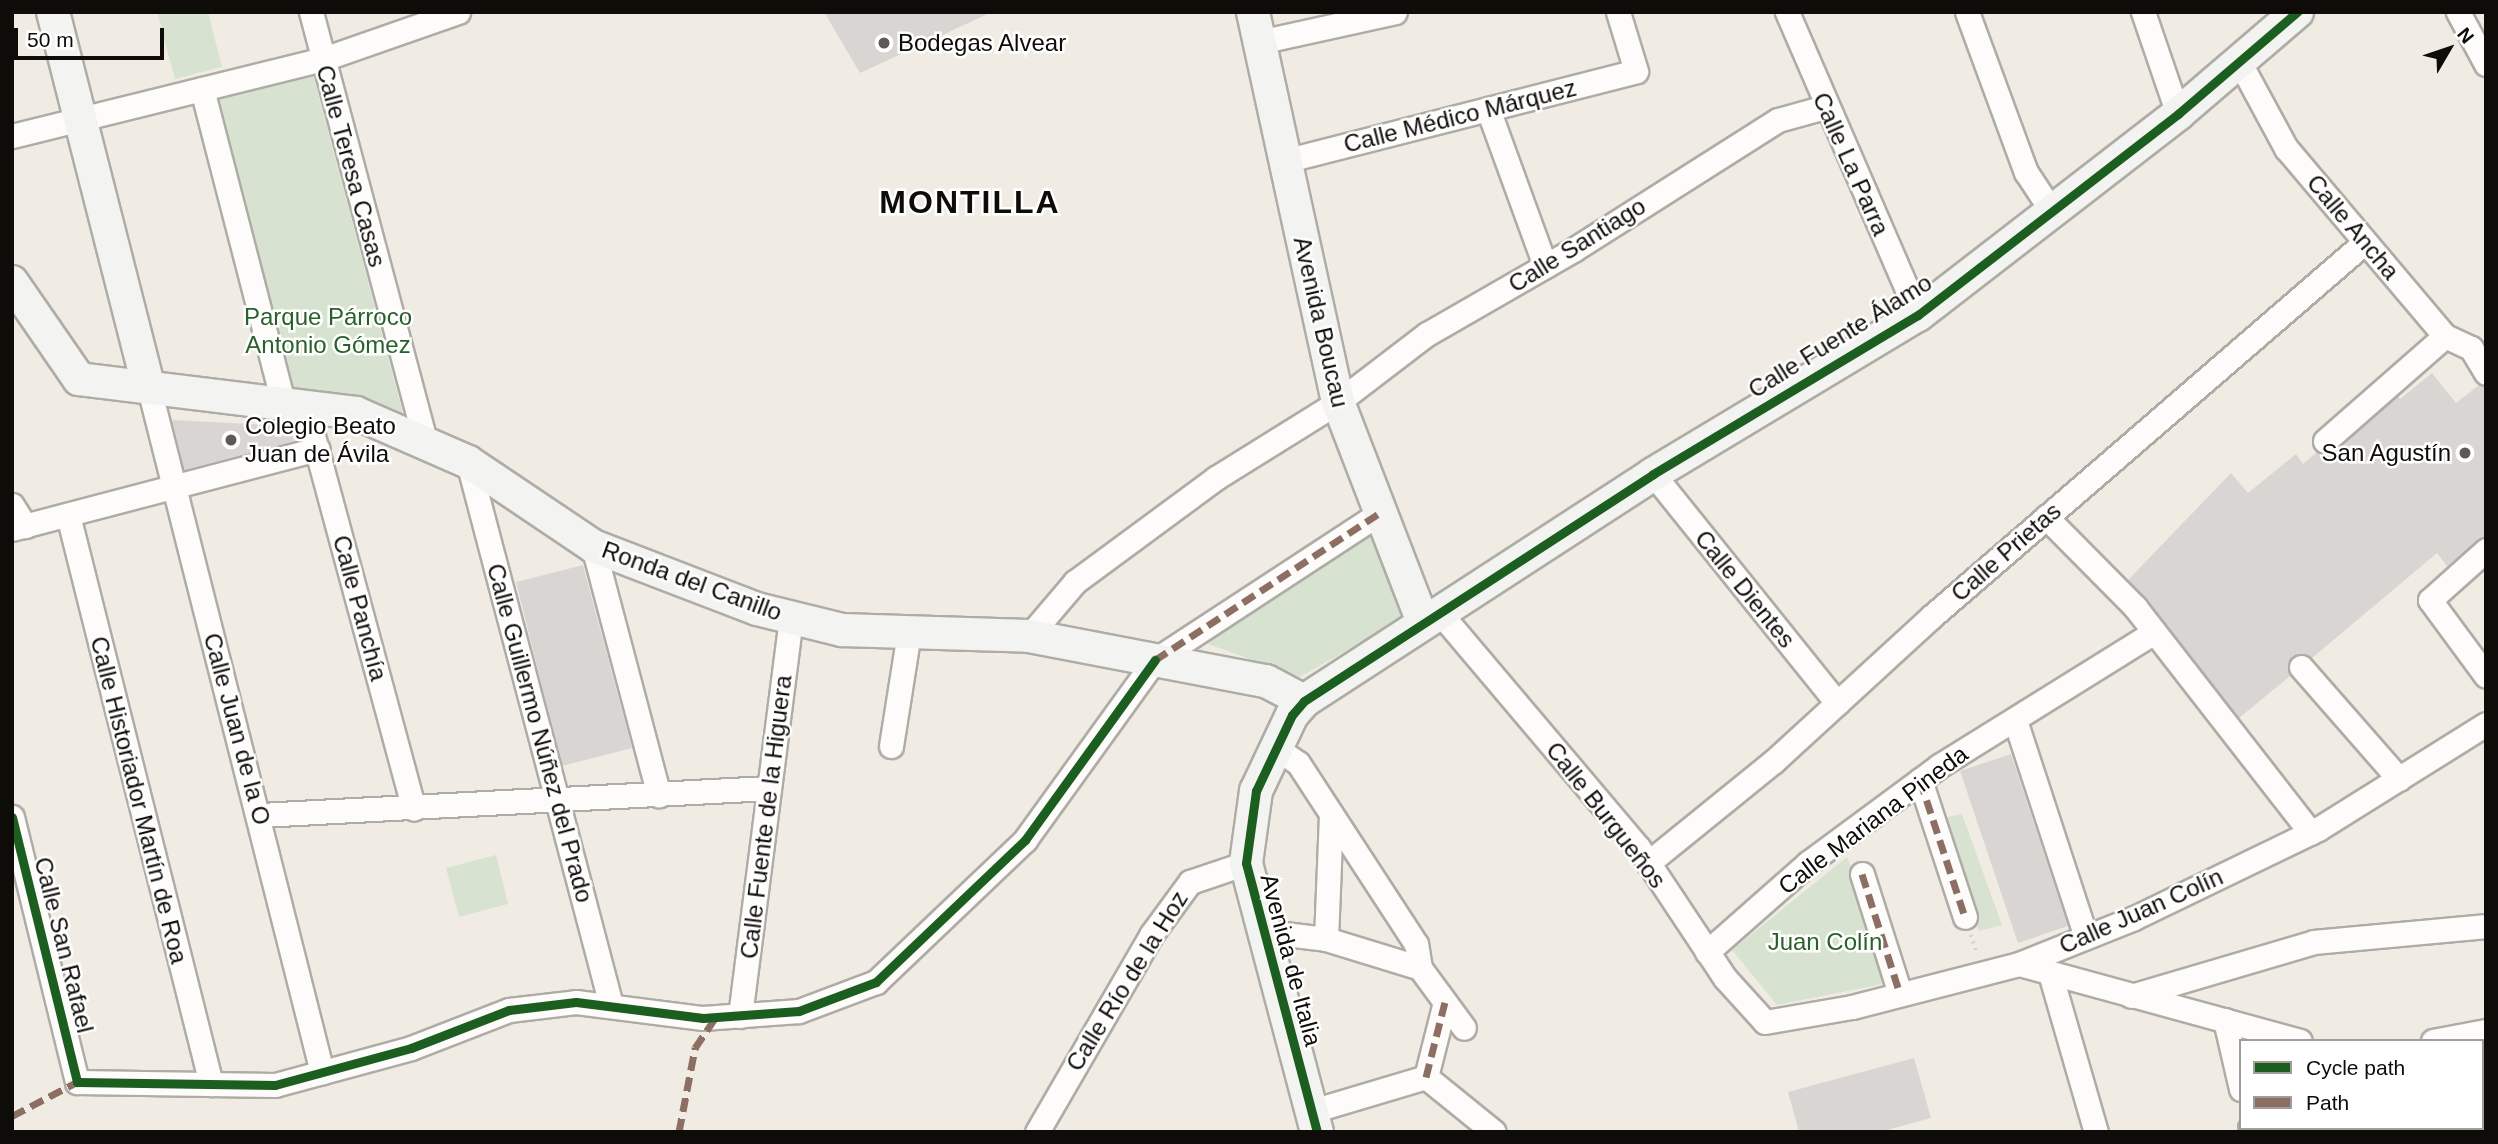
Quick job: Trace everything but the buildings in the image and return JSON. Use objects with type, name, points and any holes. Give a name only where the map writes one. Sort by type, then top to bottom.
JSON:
[{"type":"street","points":[[53,12],[149,388]]},
{"type":"street","name":"Calle Teresa Casas","points":[[311,12],[425,440]]},
{"type":"street","points":[[12,136],[323,59],[458,12]]},
{"type":"street","points":[[1256,27],[1395,12]]},
{"type":"street","name":"Calle Médico Márquez","points":[[1284,161],[1636,71],[1618,12]]},
{"type":"street","name":"Calle La Parra","points":[[1787,12],[1825,107],[1918,315]]},
{"type":"street","points":[[1967,12],[2026,172],[2052,210]]},
{"type":"street","points":[[2143,12],[2178,114]]},
{"type":"street","name":"Calle Fuente Álamo","points":[[1432,618],[1653,474],[1918,315],[2178,114],[2297,12]]},
{"type":"street","points":[[2458,12],[2486,64]]},
{"type":"street","name":"Avenida Boucau","points":[[1256,27],[1338,402],[1381,512],[1432,618]]},
{"type":"street","name":"Calle Ancha","points":[[2240,63],[2286,148],[2445,336],[2471,348],[2486,373]]},
{"type":"street","name":"Calle Panchía","points":[[202,89],[295,406],[318,449],[414,809]]},
{"type":"street","name":"Calle Santiago","points":[[1029,636],[1075,582],[1216,478],[1338,402],[1427,334],[1545,266],[1778,120],[1825,107]]},
{"type":"street","points":[[1488,109],[1545,266]]},
{"type":"street","name":"Calle Prietas","points":[[1648,863],[1774,761],[2046,517],[2365,242]]},
{"type":"street","name":"Ronda del Canillo","points":[[12,282],[79,379],[356,413],[425,440],[468,462],[593,546],[757,609],[842,630],[1029,636],[1266,681],[1304,701]]},
{"type":"street","points":[[2325,441],[2445,336]]},
{"type":"street","name":"Calle Juan de la O","points":[[149,388],[260,815],[322,1072]]},
{"type":"street","points":[[12,505],[19,527],[174,490],[318,449]]},
{"type":"street","name":"Calle Guillermo Núñez del Prado","points":[[468,462],[611,1005]]},
{"type":"street","name":"Calle Dientes","points":[[1653,474],[1837,703]]},
{"type":"street","points":[[211,1084],[275,1085],[411,1048],[509,1010],[576,1002],[703,1018],[740,1016],[799,1011],[876,982],[1026,840],[1154,660],[1381,512]]},
{"type":"street","name":"Calle Historiador Martín de Roa","points":[[68,515],[211,1084]]},
{"type":"street","points":[[2046,517],[2154,632],[2311,833]]},
{"type":"street","points":[[593,546],[659,795]]},
{"type":"street","points":[[2486,550],[2430,600],[2486,676]]},
{"type":"street","name":"Calle Fuente de la Higuera","points":[[740,1016],[791,618]]},
{"type":"street","name":"Avenida de Italia","points":[[1314,1121],[1261,931],[1246,863],[1256,791],[1274,747],[1304,701],[1432,618]]},
{"type":"street","name":"Calle Burgueños","points":[[1432,618],[1648,863],[1707,952],[1765,1022]]},
{"type":"street","points":[[891,746],[909,632]]},
{"type":"street","name":"Calle Mariana Pineda","points":[[1707,952],[1808,863],[1920,780],[2154,632]]},
{"type":"street","points":[[2301,667],[2399,779]]},
{"type":"street","points":[[2015,720],[2086,937]]},
{"type":"street","name":"Calle Juan Colín","points":[[1765,1022],[1900,994],[2018,964],[2086,937],[2311,833],[2486,724]]},
{"type":"street","points":[[1274,747],[1298,763],[1416,944],[1420,968],[1464,1028]]},
{"type":"street","points":[[1920,780],[1965,916]]},
{"type":"street","points":[[260,815],[559,803],[769,788]]},
{"type":"street","points":[[1326,939],[1331,814]]},
{"type":"street","name":"Calle San Rafael","points":[[12,817],[78,1082],[211,1084]]},
{"type":"street","name":"Calle Río de la Hoz","points":[[1037,1132],[1151,935],[1190,883],[1246,863]]},
{"type":"street","points":[[1862,874],[1900,994]]},
{"type":"street","points":[[2131,996],[2314,942],[2486,926]]},
{"type":"street","points":[[1261,931],[1326,939],[1420,968]]},
{"type":"street","points":[[2018,964],[2293,1039]]},
{"type":"street","points":[[2050,973],[2096,1132]]},
{"type":"street","points":[[1426,1077],[1445,1002]]},
{"type":"street","points":[[2225,1020],[2239,1080]]},
{"type":"street","points":[[2444,1039],[2486,1031]]},
{"type":"street","points":[[1314,1121],[1426,1077]]},
{"type":"street","points":[[1426,1077],[1494,1132]]},
{"type":"path","points":[[1965,916],[1983,973]]},
{"type":"green space","points":[[157,12],[208,12],[222,67],[175,79]]},
{"type":"green space","name":"Parque Párroco Antonio Gómez","points":[[313,74],[405,421],[292,392],[217,98]]},
{"type":"green space","points":[[1370,532],[1407,616],[1300,677],[1208,644],[1333,549],[1332,558]]},
{"type":"green space","points":[[1962,814],[2002,925],[1979,931],[1943,818]]},
{"type":"green space","points":[[496,855],[508,904],[459,917],[446,868]]},
{"type":"green space","name":"Juan Colín","points":[[1847,857],[1898,981],[1777,1005],[1732,950]]},
{"type":"marked path","points":[[1155,660],[1381,512]]},
{"type":"marked path","points":[[1920,780],[1965,917]]},
{"type":"marked path","points":[[1862,874],[1900,994]]},
{"type":"marked path","points":[[1426,1077],[1445,1002]]},
{"type":"marked path","points":[[679,1132],[695,1048],[715,1018]]},
{"type":"marked path","points":[[12,1116],[77,1082]]},
{"type":"cycle path","points":[[1317,1132],[1246,863],[1256,791],[1292,715],[1304,701],[1653,474],[1918,315],[2178,114],[2297,12]]},
{"type":"cycle path","points":[[12,817],[77,1082],[275,1085],[411,1048],[509,1010],[576,1002],[703,1018],[799,1011],[876,982],[1025,840],[1155,660]]},
{"type":"place","name":"Bodegas Alvear","points":[[884,43]]},
{"type":"place","name":"Colegio Beato Juan de Ávila","points":[[231,440]]},
{"type":"place","name":"San Agustín","points":[[2465,453]]},
{"type":"district","name":"MONTILLA","points":[[970,202]]}]
